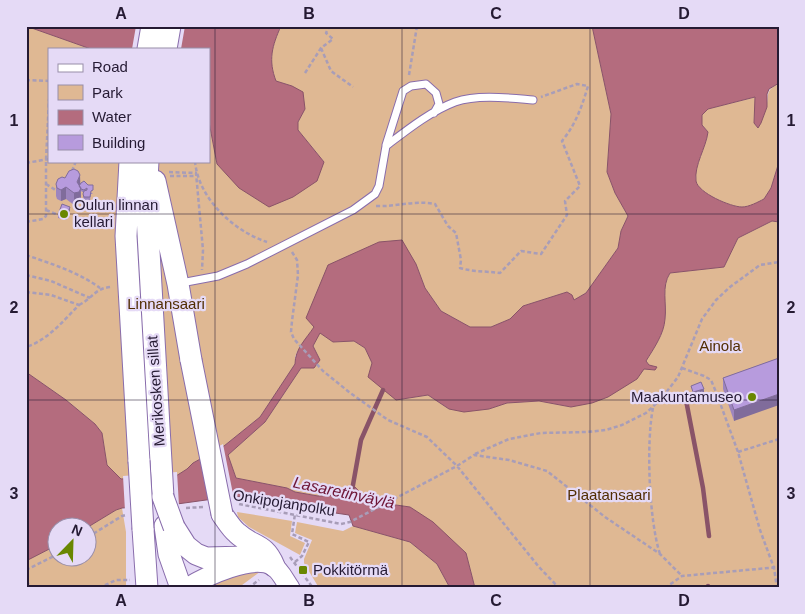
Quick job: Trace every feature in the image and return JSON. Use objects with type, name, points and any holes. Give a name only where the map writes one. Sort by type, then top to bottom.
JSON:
[{"type":"main road","points":[[148,48],[152,26]]},
{"type":"main road","points":[[166,48],[170,26]]},
{"type":"main road","name":"Merikosken sillat","points":[[130,162],[126,236],[147,588]]},
{"type":"main road","points":[[157,168],[191,360],[221,508],[237,533],[269,555],[270,565]]},
{"type":"main road","name":"Merikosken sillat","points":[[157,168],[146,208],[160,460],[163,497],[169,526]]},
{"type":"main road","points":[[169,526],[186,546],[201,556],[220,559],[246,557],[270,565],[290,588]]},
{"type":"main road","points":[[169,526],[169,554],[182,588]]},
{"type":"main road","points":[[187,588],[228,569],[270,565]]},
{"type":"lane","points":[[178,284],[218,276],[247,264],[359,205],[375,194],[379,186],[386,146],[403,91],[411,86],[426,84],[436,93],[440,104],[434,113]]},
{"type":"lane","points":[[386,146],[419,122],[456,102],[494,96],[533,100]]},
{"type":"path","points":[[305,73],[321,48],[333,39],[326,33],[329,27],[333,26]]},
{"type":"path","points":[[406,89],[417,26]]},
{"type":"path","points":[[321,48],[331,71],[353,86]]},
{"type":"path","points":[[26,80],[48,81]]},
{"type":"path","points":[[359,205],[387,207],[421,201],[435,204],[448,226],[456,234],[461,260],[460,268],[476,273],[485,271],[500,273],[520,251],[541,254],[567,215],[565,201],[580,186],[562,141],[571,130],[580,113],[588,86],[577,84],[533,100]]},
{"type":"path","points":[[26,222],[42,219],[46,216],[48,129]]},
{"type":"path","points":[[26,163],[47,160]]},
{"type":"path","points":[[67,178],[75,162]]},
{"type":"path","points":[[157,168],[196,174],[203,250],[202,279]]},
{"type":"path","points":[[46,184],[58,191]]},
{"type":"path","points":[[46,210],[63,216],[64,211]]},
{"type":"path","points":[[26,255],[64,269],[90,281],[100,288],[108,288]]},
{"type":"path","points":[[457,466],[474,455],[510,439],[541,433],[606,430],[646,413],[672,386],[682,368],[702,319],[716,300],[760,265],[779,262]]},
{"type":"path","points":[[26,275],[51,281],[90,298]]},
{"type":"path","points":[[26,347],[38,344],[100,288]]},
{"type":"path","points":[[26,292],[51,296],[79,305]]},
{"type":"path","points":[[294,339],[323,371],[349,392],[388,420],[427,437],[457,466],[539,567],[559,588]]},
{"type":"path","points":[[682,368],[710,380],[738,452],[760,530],[774,568],[777,588]]},
{"type":"path","points":[[654,406],[650,424],[651,487],[656,543],[660,554]]},
{"type":"path","points":[[738,452],[779,439]]},
{"type":"path","points":[[474,455],[509,460],[547,471],[604,517],[660,554],[682,576]]},
{"type":"path","name":"Onkipojanpolku","points":[[186,508],[221,508],[295,514],[342,524],[350,522],[392,498],[457,466]]},
{"type":"path","points":[[248,588],[270,565],[295,562],[302,556],[309,542],[292,534],[295,514]]},
{"type":"path","points":[[98,531],[122,516]]},
{"type":"path","points":[[26,570],[48,559]]},
{"type":"path","points":[[295,562],[313,588]]},
{"type":"path","points":[[665,587],[682,576],[779,567]]},
{"type":"path","points":[[99,588],[116,580],[126,580]]},
{"type":"path","points":[[26,582],[34,588]]},
{"type":"green space","name":"Linnansaari","points":[[26,26],[88,48],[48,48],[48,162],[210,162],[210,127],[217,164],[324,162],[298,130],[298,122],[305,109],[292,86],[276,81],[272,66],[272,53],[281,26],[592,26],[611,114],[607,172],[615,193],[628,216],[621,231],[618,248],[586,293],[574,300],[567,292],[523,306],[510,319],[491,327],[470,327],[441,311],[425,288],[416,264],[315,327],[297,352],[295,364],[260,417],[224,446],[193,463],[188,469],[176,476],[121,479],[107,465],[102,433],[95,424],[66,400],[26,372]]},
{"type":"green space","points":[[779,83],[779,162],[771,188],[764,199],[745,207],[730,205],[702,190],[696,181],[696,175],[708,132],[702,125],[702,115],[708,109],[756,97],[754,123],[758,128],[767,103],[768,93]]},
{"type":"green space","name":"Plaatansaari","points":[[772,221],[779,222],[779,588],[475,588],[466,553],[410,507],[368,501],[355,488],[346,495],[318,496],[236,478],[228,455],[265,422],[301,368],[313,368],[320,360],[313,346],[320,332],[333,342],[354,341],[365,348],[372,363],[396,400],[428,395],[449,409],[489,409],[507,403],[539,401],[571,407],[644,369],[655,370],[656,367],[649,365],[646,361],[663,330],[666,284],[670,273],[724,267],[738,238]]},
{"type":"green space","points":[[122,508],[126,532],[126,588],[26,588],[26,561],[48,550],[48,566],[98,566],[98,521]]},
{"type":"green space","points":[[237,512],[292,521],[290,536],[305,543],[300,555],[249,527],[238,517]]},
{"type":"green space","points":[[297,522],[343,531],[353,526],[410,542],[437,564],[450,588],[319,588],[304,563],[312,540],[295,533]]},
{"type":"green space","points":[[261,571],[238,588],[204,588],[245,572]]},
{"type":"water","points":[[26,26],[281,26],[272,53],[272,66],[276,81],[303,92],[305,109],[298,122],[298,130],[324,162],[317,181],[293,197],[269,207],[239,188],[217,164],[210,127],[210,48],[88,48]]},
{"type":"water","points":[[592,26],[779,26],[779,83],[769,89],[767,107],[761,123],[758,128],[754,123],[755,97],[708,109],[702,115],[702,125],[708,132],[698,163],[696,181],[702,190],[716,198],[730,205],[745,207],[764,199],[771,188],[779,162],[779,222],[772,221],[738,238],[724,267],[670,273],[666,284],[663,330],[646,361],[649,365],[657,367],[655,370],[644,369],[637,379],[608,397],[592,403],[571,407],[539,401],[507,403],[489,409],[464,412],[449,409],[428,395],[396,400],[368,377],[372,363],[365,348],[354,341],[333,342],[320,333],[313,346],[320,360],[314,368],[301,368],[265,422],[228,455],[236,478],[318,496],[346,495],[355,487],[368,501],[410,507],[433,522],[466,553],[475,588],[450,588],[437,564],[410,542],[353,526],[349,515],[235,496],[177,504],[122,508],[98,521],[98,516],[48,516],[48,550],[26,561],[26,372],[66,400],[95,424],[102,433],[107,465],[121,479],[176,476],[193,463],[224,446],[260,417],[295,364],[299,349],[314,327],[306,318],[328,265],[379,242],[402,240],[416,264],[425,288],[441,311],[470,327],[491,327],[510,319],[523,306],[567,292],[572,295],[574,300],[586,293],[618,248],[621,231],[628,216],[615,193],[607,172],[611,114]]},
{"type":"pier","points":[[136,26],[185,26],[181,48],[132,48]]},
{"type":"pier","points":[[223,444],[234,499],[211,502],[201,456]]},
{"type":"pier","points":[[177,472],[179,506],[125,511],[123,476]]},
{"type":"building","points":[[74,169],[80,175],[77,182],[81,188],[79,192],[74,193],[66,187],[61,190],[57,188],[58,179],[65,178],[69,171]]},
{"type":"building","points":[[84,181],[88,185],[93,185],[90,197],[84,197],[83,194],[87,188],[84,190],[79,186]]},
{"type":"building","name":"Oulun linnan kellari","points":[[62,204],[70,207],[66,217],[58,215]]},
{"type":"building","name":"Maakuntamuseo","points":[[779,358],[779,394],[734,410],[723,378]]},
{"type":"building","points":[[701,382],[704,389],[693,392],[691,386]]},
{"type":"waterway","name":"Lasaretinväylä","points":[[351,496],[361,440],[383,390]]},
{"type":"waterway","points":[[685,395],[703,488],[709,536]]},
{"type":"place","name":"Oulun linnan kellari","points":[[64,214]]},
{"type":"place","name":"Maakuntamuseo","points":[[752,397]]},
{"type":"place","name":"Pokkitörmä","points":[[303,570]]},
{"type":"park label","name":"Ainola","points":[[720,346]]}]
